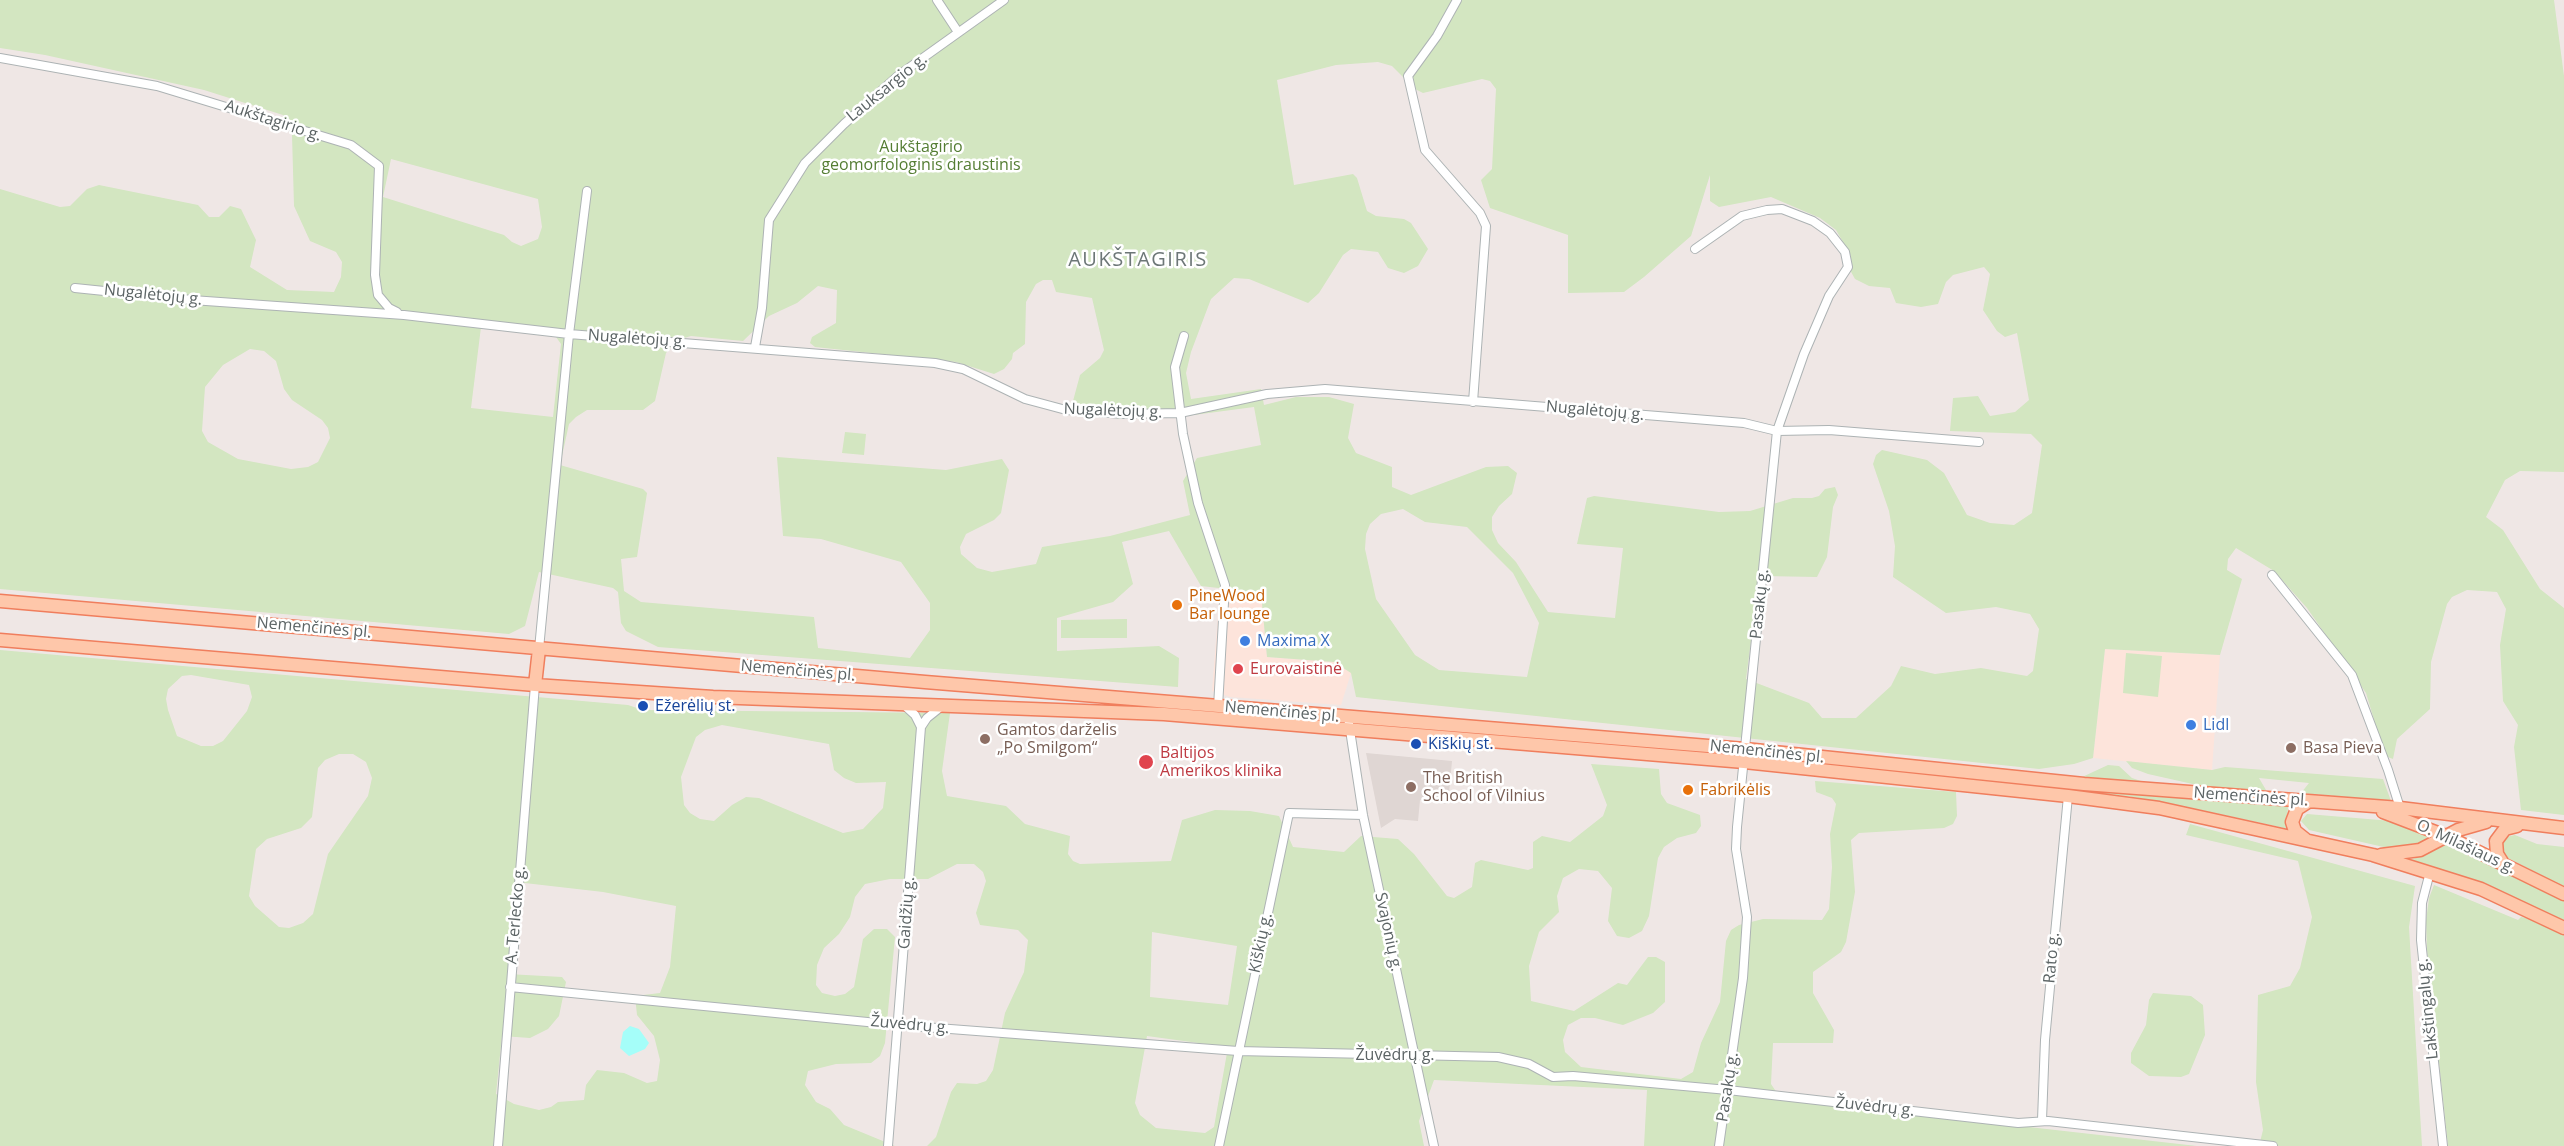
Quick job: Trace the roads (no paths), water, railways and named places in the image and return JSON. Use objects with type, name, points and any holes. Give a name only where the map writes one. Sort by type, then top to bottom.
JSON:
[{"type":"main road","name":"Nemenčinės pl.","points":[[0,601],[1218,706],[1348,723],[2068,796],[2159,808],[2373,855]]},
{"type":"main road","name":"Nemenčinės pl.","points":[[0,640],[535,685],[712,696],[1348,723],[1746,749],[2067,783],[2400,808],[2490,821],[2564,828]]},
{"type":"main road","points":[[535,685],[539,648]]},
{"type":"main road","points":[[2308,802],[2297,809],[2292,822],[2295,831],[2308,841]]},
{"type":"main road","name":"O. Milašiaus g.","points":[[2364,806],[2446,836],[2564,894]]},
{"type":"main road","points":[[2373,855],[2420,850],[2446,836],[2490,821]]},
{"type":"main road","points":[[2502,862],[2497,854],[2496,841],[2505,830],[2520,824]]},
{"type":"main road","name":"O. Milašiaus g.","points":[[2373,855],[2481,890],[2563,927]]},
{"type":"street","points":[[937,0],[958,32]]},
{"type":"street","name":"Lauksargio g.","points":[[755,347],[762,308],[769,220],[805,164],[844,124],[899,75],[1004,0]]},
{"type":"street","points":[[1457,0],[1437,36],[1408,76],[1425,150],[1480,213],[1486,226],[1473,402]]},
{"type":"street","name":"Aukštagirio g.","points":[[0,58],[157,86],[351,145],[379,166],[375,275],[378,295],[389,309],[404,315]]},
{"type":"street","points":[[539,648],[569,334],[587,191]]},
{"type":"street","name":"Pasakų g.","points":[[1695,249],[1742,216],[1782,209],[1813,221],[1830,233],[1845,252],[1848,267],[1830,296],[1803,354],[1777,431],[1737,849],[1747,916],[1743,978],[1719,1146]]},
{"type":"street","name":"Nugalėtojų g.","points":[[75,288],[192,300],[404,315],[569,334],[755,347],[951,365],[1052,408],[1124,414],[1180,413],[1267,394],[1303,389],[1345,390],[1744,423],[1777,431],[1829,430],[1978,442]]},
{"type":"street","points":[[1184,336],[1175,367],[1180,413],[1198,502],[1224,585],[1218,706]]},
{"type":"street","points":[[2272,575],[2306,614],[2359,689],[2400,808]]},
{"type":"street","name":"A. Terlecko g.","points":[[498,1146],[535,685]]},
{"type":"street","points":[[902,704],[915,715],[921,727],[927,718],[944,705]]},
{"type":"street","name":"Svajonių g.","points":[[1348,723],[1363,814],[1434,1146]]},
{"type":"street","name":"Gaidžių g.","points":[[888,1146],[921,727]]},
{"type":"street","name":"Rato g.","points":[[2042,1120],[2044,1040],[2068,796]]},
{"type":"street","name":"Kiškių g.","points":[[1219,1146],[1289,813],[1363,814]]},
{"type":"street","name":"Lakštingalų g.","points":[[2430,872],[2422,903],[2421,940],[2443,1146]]},
{"type":"street","name":"Žuvėdrų g.","points":[[510,987],[898,1025],[1238,1051],[1400,1057],[1414,1055],[1498,1057],[1529,1064],[1553,1077],[1573,1076],[1728,1090],[2018,1123],[2042,1120],[2273,1146]]},
{"type":"water","points":[[630,1026],[639,1029],[649,1043],[645,1049],[629,1056],[620,1048],[623,1032]]},
{"type":"place","name":"PineWood Bar lounge","points":[[1177,605]]},
{"type":"place","name":"Maxima X","points":[[1245,641]]},
{"type":"place","name":"Eurovaistinė","points":[[1238,669]]},
{"type":"place","name":"Ežerėlių st.","points":[[643,706]]},
{"type":"place","name":"Lidl","points":[[2191,725]]},
{"type":"place","name":"Gamtos darželis „Po Smilgom“","points":[[985,739]]},
{"type":"place","name":"Kiškių st.","points":[[1416,744]]},
{"type":"place","name":"Basa Pieva","points":[[2291,748]]},
{"type":"place","name":"Baltijos Amerikos klinika","points":[[1146,762]]},
{"type":"place","name":"The British School of Vilnius","points":[[1411,787]]},
{"type":"place","name":"Fabrikėlis","points":[[1688,790]]},
{"type":"district","name":"AUKŠTAGIRIS","points":[[1138,260]]},
{"type":"park label","name":"Aukštagirio geomorfologinis draustinis","points":[[921,156]]}]
